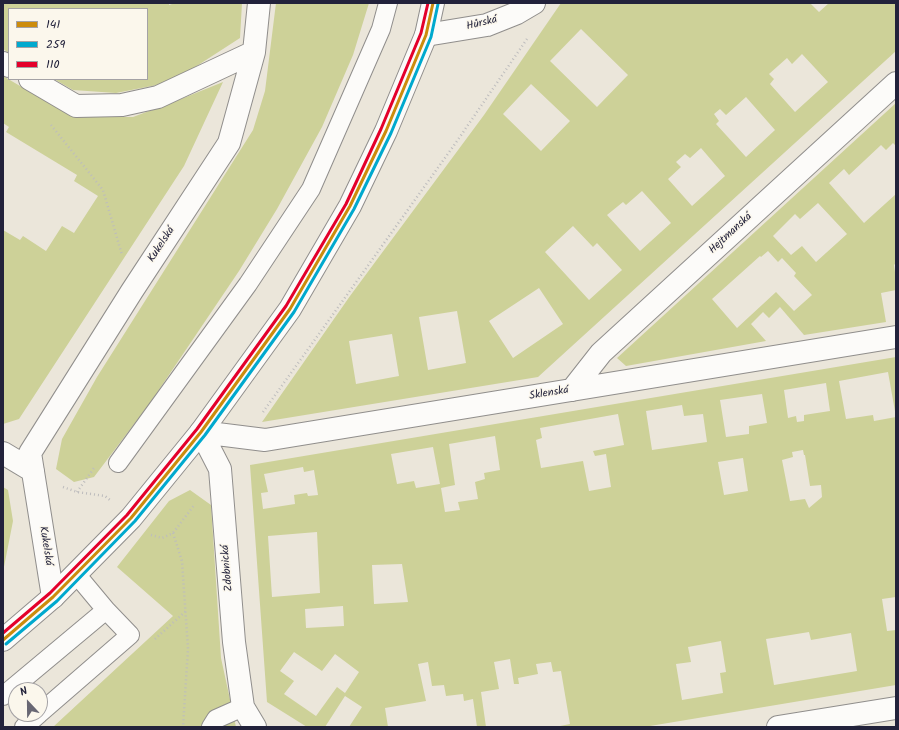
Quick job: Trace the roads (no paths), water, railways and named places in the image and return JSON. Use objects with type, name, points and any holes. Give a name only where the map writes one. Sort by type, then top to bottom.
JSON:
[{"type":"street","name":"Kukelská","points":[[53,597],[30,453],[132,291],[229,143],[254,52],[259,3]]},
{"type":"street","points":[[3,640],[53,597],[130,518],[201,432],[290,309],[350,206],[386,130],[426,35],[433,3]]},
{"type":"street","name":"Hůrská","points":[[426,35],[487,25],[526,8]]},
{"type":"street","points":[[32,80],[76,106],[122,105],[158,97],[254,52]]},
{"type":"street","name":"Hejtmanská","points":[[572,390],[601,353],[896,83]]},
{"type":"street","name":"Sklenská","points":[[201,432],[265,440],[896,337]]},
{"type":"street","name":"Zdobnická","points":[[201,432],[220,469],[234,642],[243,707]]},
{"type":"street","points":[[3,453],[33,471]]},
{"type":"street","points":[[243,707],[255,727]]},
{"type":"street","points":[[778,727],[896,708]]},
{"type":"lane","points":[[118,463],[248,284],[311,189],[381,29],[388,3]]},
{"type":"lane","points":[[48,706],[130,635],[106,610],[76,574]]},
{"type":"lane","points":[[3,696],[106,610]]},
{"type":"lane","points":[[210,727],[216,719],[243,707]]}]
